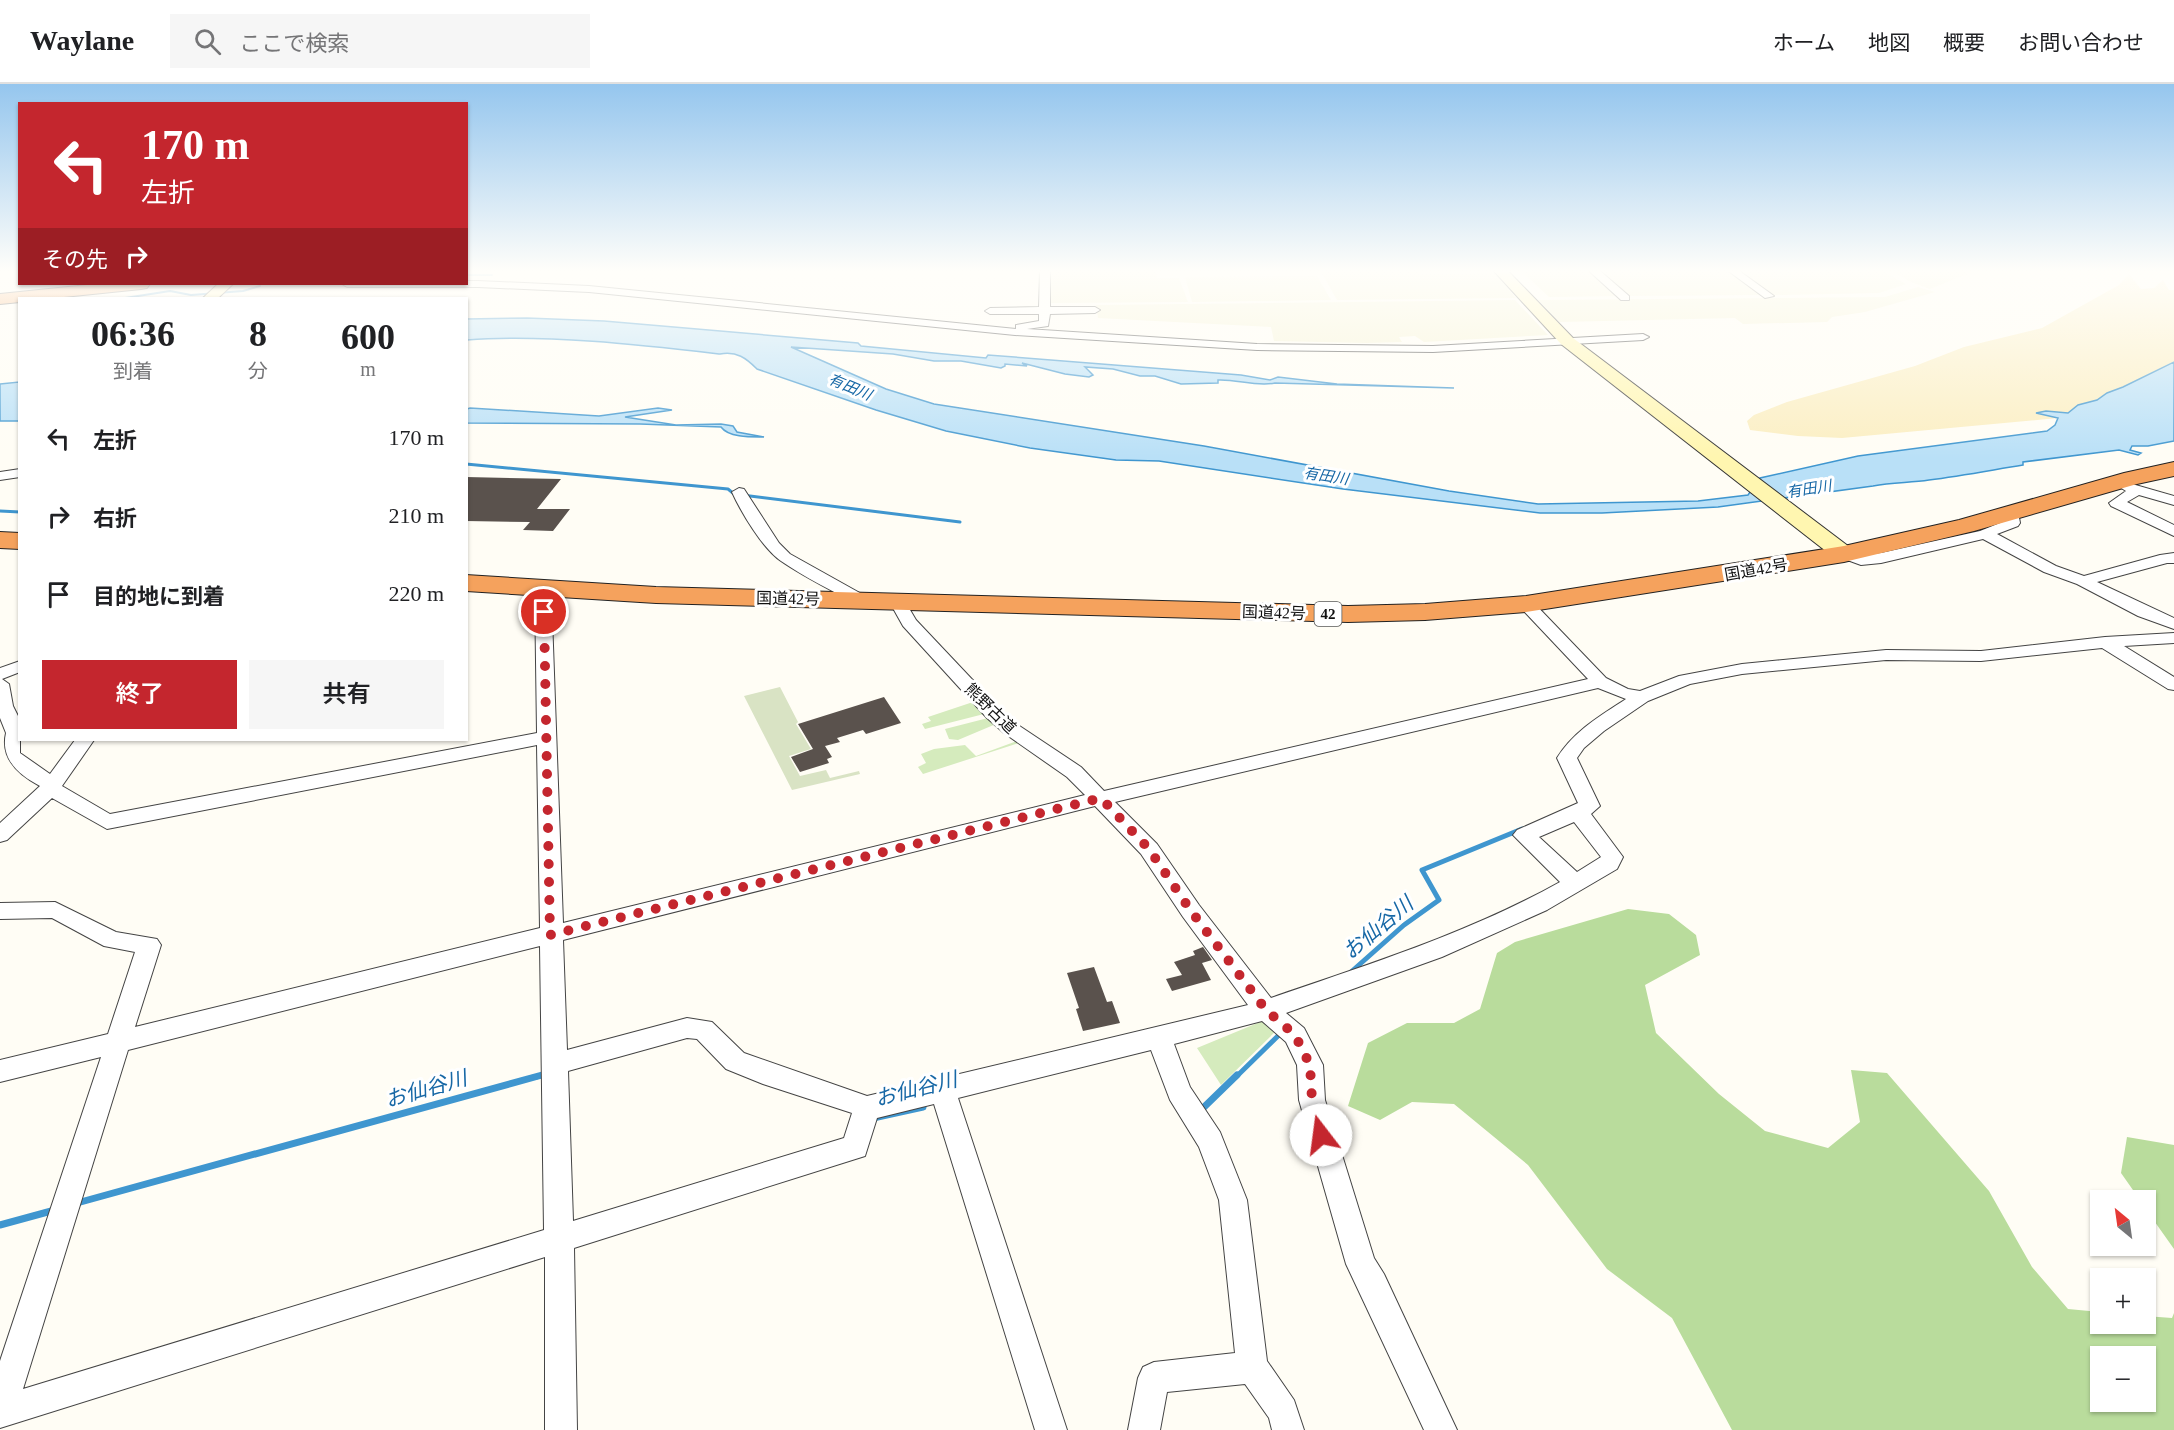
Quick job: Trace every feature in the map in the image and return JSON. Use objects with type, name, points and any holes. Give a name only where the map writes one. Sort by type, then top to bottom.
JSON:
[{"type":"highway","name":"国道42号","points":[[468,583],[543,590],[861,600],[1348,614],[1425,612],[1526,604],[1835,547],[1965,526],[2010,512],[2125,487],[2174,469]]},
{"type":"street","points":[[1031,333],[1308,349],[1571,344],[1643,338]]},
{"type":"street","points":[[1560,333],[1571,344],[1835,547],[1861,560],[1881,558],[1984,534],[2013,523],[2010,512]]},
{"type":"street","points":[[0,476],[18,473]]},
{"type":"street","points":[[2174,501],[2125,487],[2116,503],[2174,531]]},
{"type":"street","points":[[740,492],[744,503],[774,546],[785,557],[861,600]]},
{"type":"street","points":[[1984,534],[2050,569],[2083,581],[2171,621]]},
{"type":"street","points":[[2083,581],[2166,558],[2174,558]]},
{"type":"street","points":[[543,590],[559,1237],[561,1430]]},
{"type":"street","name":"熊野古道","points":[[897,601],[909,622],[994,714],[1011,729],[1074,772],[1149,849],[1191,911],[1266,1010],[1295,1035],[1310,1065],[1312,1100],[1353,1244],[1441,1430]]},
{"type":"street","points":[[1526,604],[1600,682],[1623,693],[1642,698]]},
{"type":"street","points":[[1575,883],[1524,835],[1590,806],[1567,758],[1577,744],[1596,727],[1642,698],[1685,680],[1742,669],[1886,655],[1981,656],[2105,642],[2174,638]]},
{"type":"street","points":[[2105,642],[2174,685]]},
{"type":"street","points":[[0,674],[18,667]]},
{"type":"street","points":[[0,1071],[1101,798],[1600,682]]},
{"type":"street","points":[[0,684],[4,706],[16,733],[8,747],[9,752],[30,774],[107,822],[546,737]]},
{"type":"street","points":[[0,834],[52,786],[84,741]]},
{"type":"street","points":[[554,1064],[687,1028],[703,1029],[735,1060],[772,1076],[809,1086],[867,1107],[1159,1038],[1266,1010],[1434,951],[1506,920],[1575,883],[1609,864],[1612,857],[1578,812]]},
{"type":"street","points":[[0,911],[55,910],[112,940],[149,945],[0,1411]]},
{"type":"street","points":[[1159,1038],[1179,1092],[1210,1141],[1233,1200],[1252,1367],[1283,1411],[1288,1430]]},
{"type":"street","points":[[943,1090],[1051,1430]]},
{"type":"street","points":[[0,1411],[855,1147],[867,1107]]},
{"type":"street","points":[[1144,1430],[1154,1378],[1252,1367]]},
{"type":"shaded area","points":[[1272,333],[1546,333],[1548,335],[1424,342],[1415,336],[1399,337],[1402,342],[1274,341]]},
{"type":"green space","points":[[780,687],[798,722],[796,724],[811,749],[789,756],[800,776],[826,770],[830,778],[859,771],[860,774],[792,790],[744,696]]},
{"type":"green space","points":[[973,702],[984,714],[925,729],[922,724],[931,721],[928,717]]},
{"type":"green space","points":[[988,718],[996,724],[958,740],[949,739],[945,729]]},
{"type":"green space","points":[[1017,741],[1019,743],[923,774],[918,767],[926,763],[921,754],[934,749],[965,745],[976,756]]},
{"type":"green space","points":[[1628,909],[1669,914],[1696,935],[1700,955],[1645,985],[1656,1033],[1719,1094],[1765,1131],[1828,1148],[1860,1122],[1851,1070],[1887,1073],[1989,1191],[2032,1267],[2068,1309],[2090,1311],[2090,1334],[2156,1334],[2156,1317],[2172,1318],[2174,1313],[2174,1430],[1732,1430],[1672,1318],[1607,1269],[1528,1165],[1454,1104],[1412,1102],[1380,1120],[1348,1106],[1368,1043],[1407,1023],[1454,1023],[1480,1009],[1497,953],[1515,942]]},
{"type":"green space","points":[[1265,1020],[1278,1029],[1221,1085],[1197,1048]]},
{"type":"green space","points":[[2127,1137],[2174,1145],[2174,1249],[2156,1224],[2156,1190],[2133,1190],[2121,1173]]},
{"type":"sand","points":[[2022,333],[2174,333],[2174,361],[2160,385],[2058,418],[1842,438],[1798,436],[1750,430],[1747,421],[1754,415],[1787,402],[1915,366],[1964,347]]},
{"type":"water","name":"有田川","points":[[468,333],[740,333],[858,343],[861,346],[986,358],[988,355],[1241,375],[1270,380],[1278,377],[1337,384],[1454,388],[1261,384],[1225,380],[1218,380],[1218,383],[1181,384],[1155,376],[1140,376],[1113,369],[1085,367],[1093,375],[1089,377],[1065,374],[1022,363],[1027,366],[1005,364],[1001,368],[893,354],[791,347],[886,389],[934,404],[1204,446],[1449,491],[1538,504],[1698,501],[1748,495],[1760,478],[1858,456],[2047,431],[2055,425],[2058,418],[2036,413],[2046,411],[2068,413],[2078,405],[2097,400],[2107,393],[2174,362],[2174,441],[2148,446],[2132,446],[2130,450],[2141,453],[2138,455],[2119,450],[2023,462],[2023,465],[1922,481],[1718,507],[1602,513],[1540,513],[1343,489],[1159,461],[1116,460],[1030,448],[946,431],[876,410],[757,369],[745,359],[731,354],[560,339],[468,340]]},
{"type":"water","points":[[18,382],[18,421],[0,421],[0,384]]},
{"type":"water","points":[[658,408],[672,410],[625,417],[676,425],[721,424],[733,426],[737,432],[764,437],[735,435],[721,427],[468,423],[468,409],[599,416]]},
{"type":"building","points":[[468,477],[561,479],[537,509],[570,509],[553,531],[523,530],[530,522],[468,521]]},
{"type":"building","points":[[884,697],[901,723],[866,734],[863,730],[837,738],[840,742],[825,746],[832,757],[827,759],[829,763],[800,772],[791,757],[813,749],[798,724]]},
{"type":"building","points":[[1203,947],[1212,960],[1202,963],[1211,980],[1172,991],[1166,979],[1182,975],[1174,962],[1195,955],[1193,951]]},
{"type":"building","points":[[1094,967],[1107,1002],[1112,1001],[1120,1023],[1083,1031],[1076,1009],[1079,1008],[1067,973]]},
{"type":"waterway","points":[[468,464],[728,489],[734,494]]},
{"type":"waterway","points":[[742,495],[960,522]]},
{"type":"waterway","points":[[0,511],[18,512]]},
{"type":"waterway","name":"お仙谷川","points":[[1351,972],[1404,925],[1439,900],[1422,870],[1522,829]]},
{"type":"waterway","points":[[1236,1077],[1282,1032]]},
{"type":"waterway","name":"お仙谷川","points":[[537,1077],[546,1074]]},
{"type":"waterway","name":"お仙谷川","points":[[77,1203],[542,1075]]},
{"type":"waterway","points":[[1200,1111],[1237,1075]]},
{"type":"waterway","name":"お仙谷川","points":[[873,1118],[923,1107]]},
{"type":"waterway","name":"お仙谷川","points":[[0,1225],[55,1210]]},
{"type":"route","points":[[544,612],[550,935],[1101,798],[1149,849],[1191,911],[1266,1010],[1295,1035],[1310,1065],[1312,1100],[1321,1135]]}]
